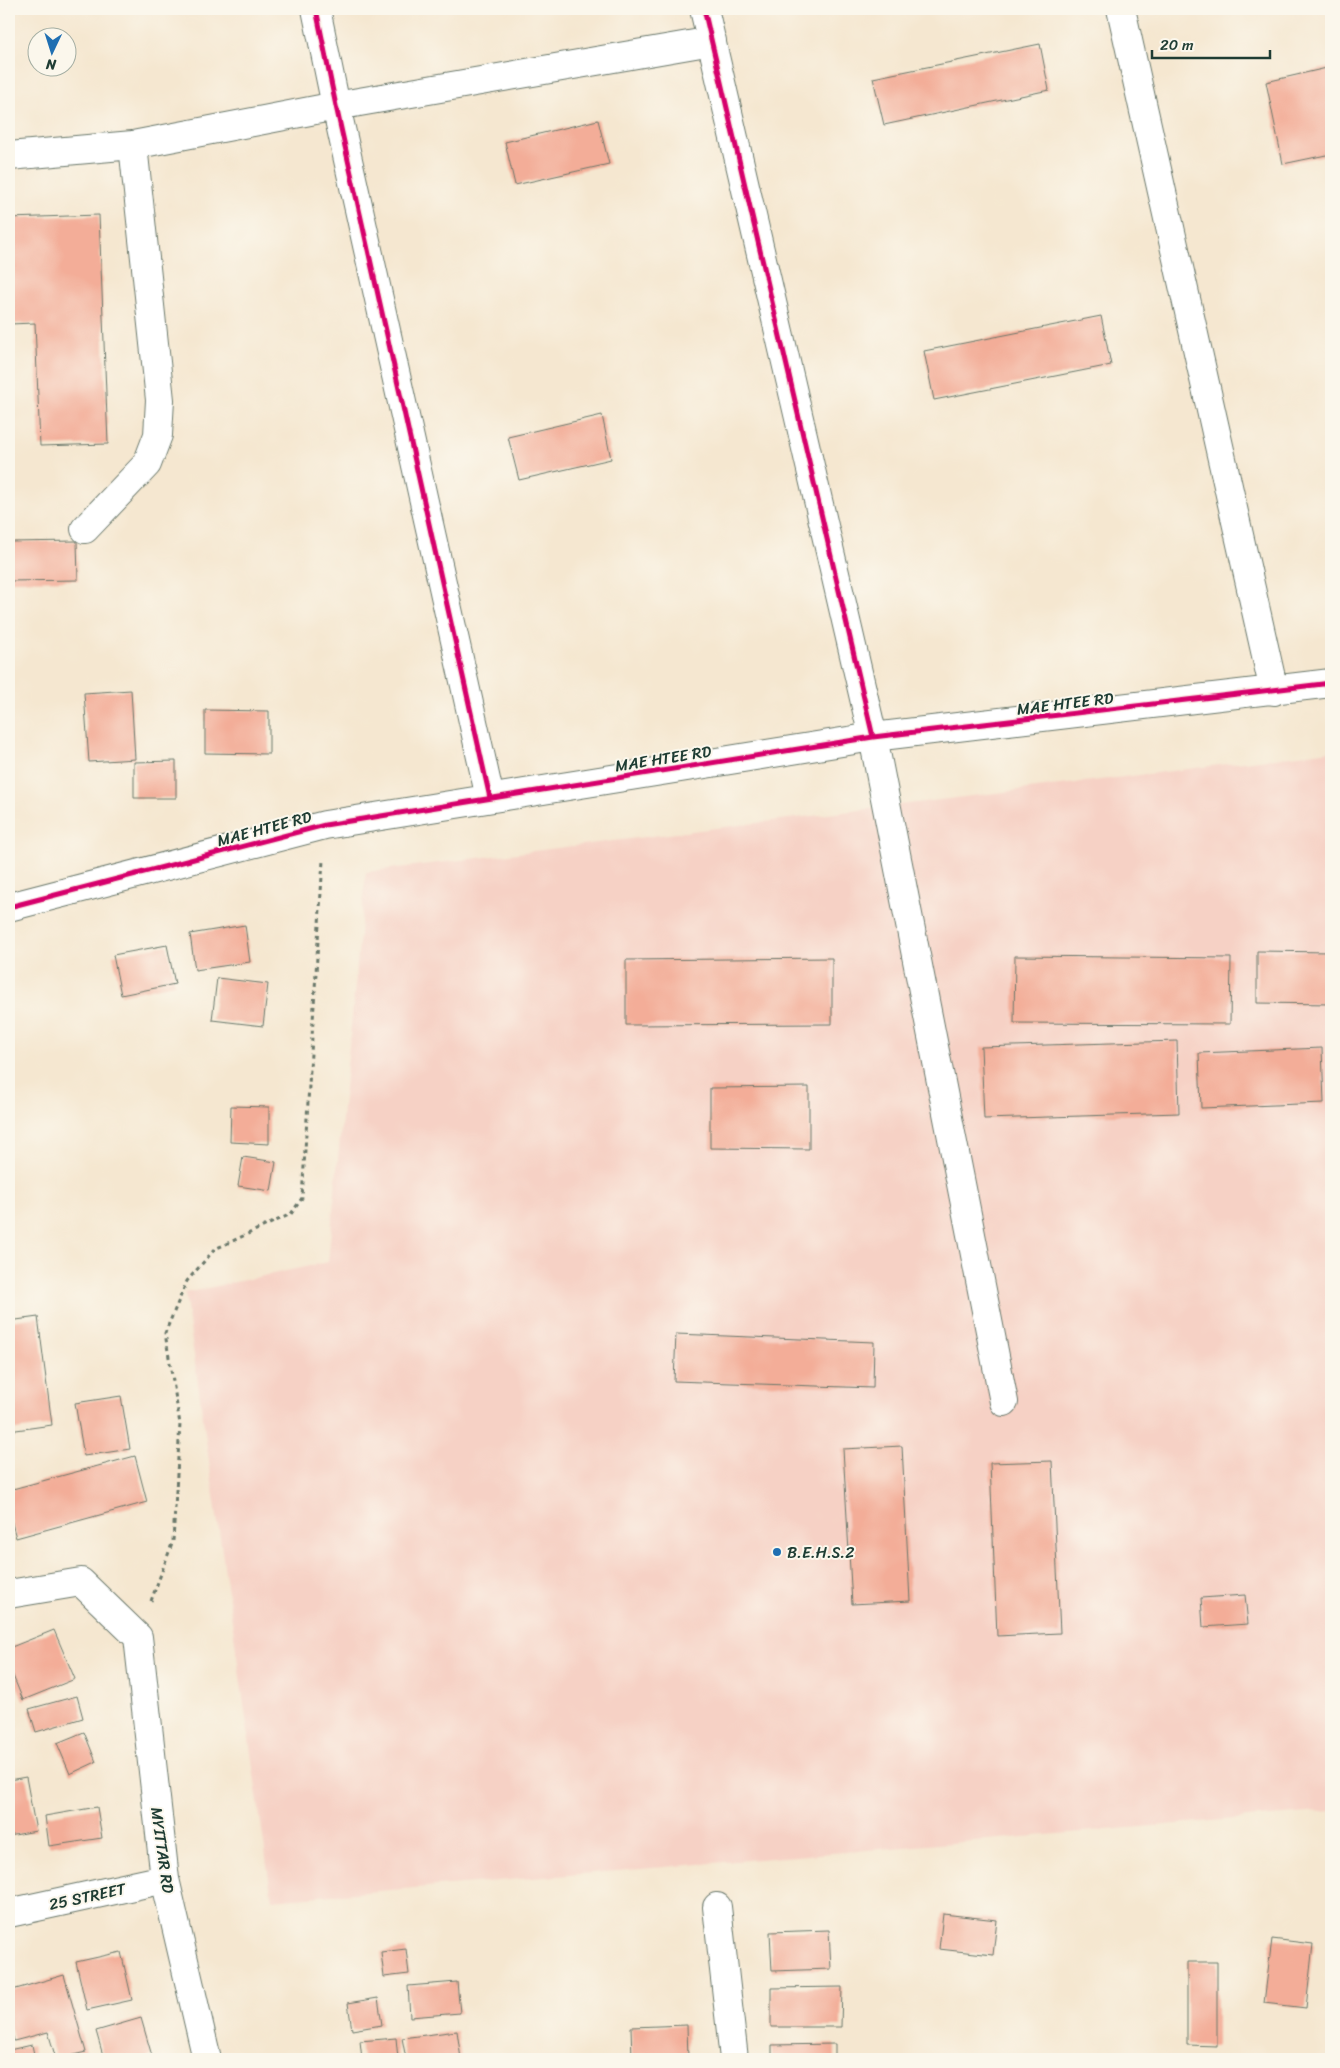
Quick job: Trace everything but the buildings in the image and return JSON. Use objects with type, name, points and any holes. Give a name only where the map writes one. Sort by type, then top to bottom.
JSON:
[{"type":"street","points":[[316,9],[490,798]]},
{"type":"street","points":[[704,9],[874,737],[1004,1402]]},
{"type":"street","points":[[1121,9],[1274,692]]},
{"type":"street","points":[[9,156],[133,145],[336,106],[712,41]]},
{"type":"street","points":[[85,529],[147,464],[158,435],[160,400],[133,145]]},
{"type":"street","name":"MAE HTEE RD","points":[[9,907],[325,825],[874,737],[1331,684]]},
{"type":"street","points":[[9,1594],[81,1582],[138,1637]]},
{"type":"street","name":"MYITTAR RD","points":[[138,1637],[165,1879],[207,2059]]},
{"type":"street","name":"25 STREET","points":[[9,1913],[165,1879]]},
{"type":"street","points":[[716,1907],[734,2059]]},
{"type":"path","points":[[138,1637],[173,1541],[180,1424],[165,1333],[187,1282],[215,1249],[291,1214],[302,1198],[325,825]]},
{"type":"shaded area","name":"B.E.H.S.2","points":[[1331,751],[1331,1811],[272,1900],[185,1293],[328,1262],[366,872]]},
{"type":"cycle path","points":[[316,9],[490,798]]},
{"type":"cycle path","points":[[704,9],[873,737]]},
{"type":"cycle path","points":[[9,907],[325,825],[873,737],[1331,683]]},
{"type":"place","name":"B.E.H.S.2","points":[[777,1552]]}]
